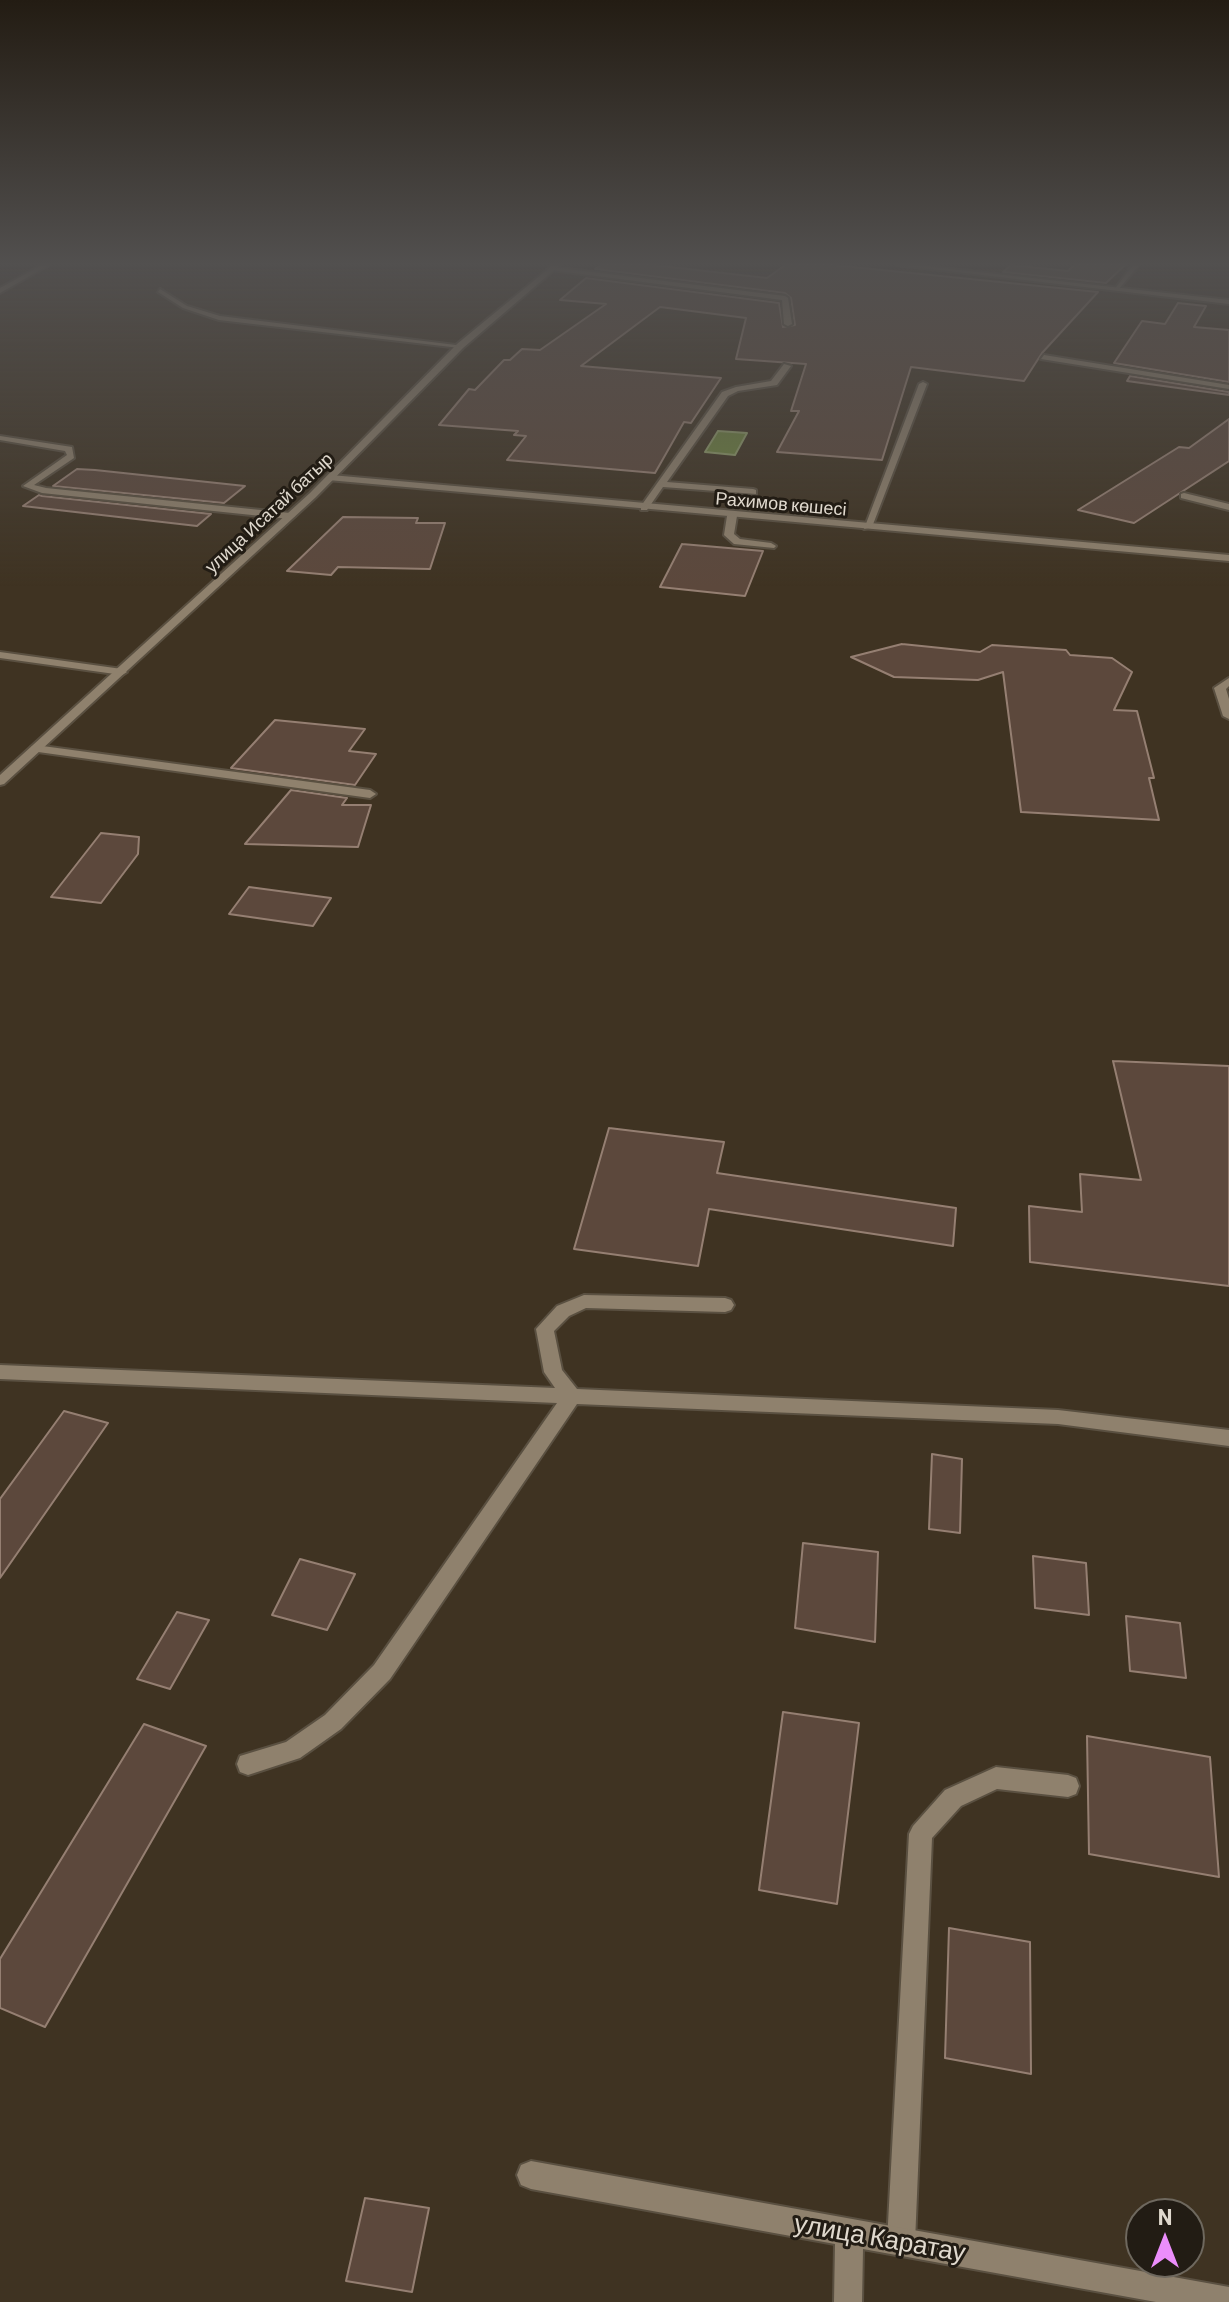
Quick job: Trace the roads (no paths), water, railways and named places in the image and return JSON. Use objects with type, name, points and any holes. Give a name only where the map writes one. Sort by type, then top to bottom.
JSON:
[{"type":"street","name":"улица Исатай батыр","points":[[0,781],[331,478],[434,372]]},
{"type":"street","points":[[644,508],[725,394],[736,389],[774,383],[782,372]]},
{"type":"street","points":[[1139,372],[1229,387]]},
{"type":"street","points":[[867,527],[923,384]]},
{"type":"street","points":[[0,438],[69,449],[71,456],[27,486],[45,491],[290,516]]},
{"type":"street","name":"Рахимов көшесі","points":[[331,478],[1229,558]]},
{"type":"street","points":[[661,484],[753,492]]},
{"type":"street","points":[[1184,496],[1229,507]]},
{"type":"street","points":[[732,516],[729,535],[737,542],[771,546]]},
{"type":"street","points":[[0,655],[122,672]]},
{"type":"street","points":[[1229,681],[1220,688],[1229,716]]},
{"type":"street","points":[[35,749],[370,794]]},
{"type":"street","points":[[572,1396],[553,1372],[545,1329],[563,1311],[584,1301],[725,1305]]},
{"type":"street","points":[[0,1372],[1058,1417],[1229,1438]]},
{"type":"street","points":[[248,1764],[278,1757],[311,1739],[353,1703],[382,1672],[572,1396]]},
{"type":"street","points":[[901,2242],[921,1834],[953,1798],[996,1778],[1068,1786]]},
{"type":"street","name":"улица Каратау","points":[[531,2175],[1229,2301]]},
{"type":"street","points":[[848,2302],[849,2232]]}]
